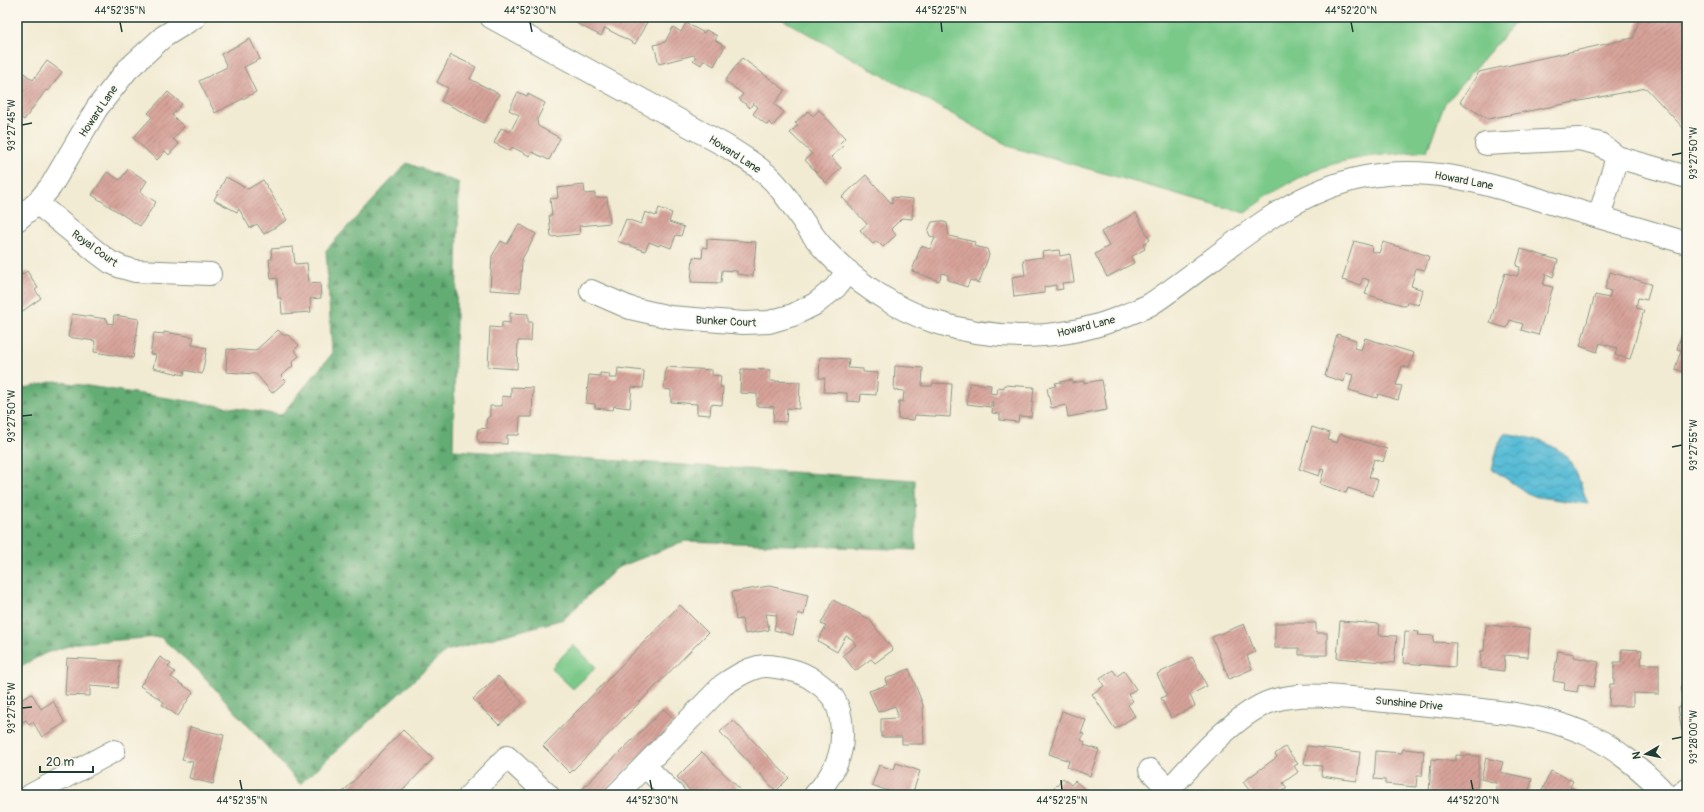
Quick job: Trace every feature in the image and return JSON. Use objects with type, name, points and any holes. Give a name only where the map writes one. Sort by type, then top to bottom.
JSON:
[{"type":"street","name":"Howard Lane","points":[[17,220],[37,203],[51,186],[97,108],[127,70],[163,37],[195,17]]},
{"type":"street","name":"Howard Lane","points":[[491,17],[726,146],[755,164],[780,188],[826,251],[858,279],[894,304],[934,322],[978,333],[1021,337],[1064,333],[1107,323],[1148,306],[1184,281],[1231,244],[1291,204],[1326,188],[1364,177],[1403,172],[1443,174],[1481,182],[1687,243]]},
{"type":"street","points":[[1486,144],[1579,139],[1600,144],[1617,157],[1687,177]]},
{"type":"street","points":[[1599,217],[1617,157]]},
{"type":"street","name":"Royal Court","points":[[37,203],[98,253],[110,262],[121,267],[135,270],[210,274]]},
{"type":"street","name":"Bunker Court","points":[[591,291],[630,308],[670,317],[744,323],[770,322],[793,315],[815,304],[835,288],[848,271]]},
{"type":"street","points":[[616,795],[723,685],[739,675],[759,666],[777,667],[801,672],[822,686],[836,702],[841,723],[841,748],[834,770],[814,795]]},
{"type":"street","name":"Sunshine Drive","points":[[1166,793],[1224,733],[1245,715],[1272,701],[1299,695],[1327,696],[1501,711],[1544,719],[1585,733],[1623,756],[1657,784],[1666,795]]},
{"type":"street","points":[[31,795],[114,751]]},
{"type":"street","points":[[470,795],[507,757],[548,795]]},
{"type":"street","points":[[645,766],[674,795]]},
{"type":"street","points":[[1150,770],[1166,793]]},
{"type":"street","points":[[1680,795],[1687,789]]},
{"type":"green space","points":[[778,17],[1520,17],[1445,103],[1427,151],[1360,158],[1321,168],[1282,188],[1245,213],[1011,147]]},
{"type":"green space","points":[[407,163],[459,183],[453,450],[915,480],[916,550],[685,541],[617,568],[564,619],[446,651],[300,784],[200,672],[160,637],[78,643],[46,653],[17,668],[17,390],[55,381],[281,415],[332,354],[326,250]]},
{"type":"green space","points":[[573,645],[596,667],[573,689],[551,668]]},
{"type":"water","points":[[1504,433],[1533,439],[1559,450],[1572,464],[1588,504],[1537,497],[1527,493],[1492,469],[1498,446]]},
{"type":"building","points":[[579,17],[637,17],[647,22],[635,44],[605,28],[601,36],[576,23]]},
{"type":"building","points":[[1640,17],[1687,17],[1687,132],[1646,88],[1488,119],[1460,102],[1479,72],[1633,38]]},
{"type":"building","points":[[686,23],[704,33],[706,30],[717,36],[715,40],[725,46],[714,66],[704,60],[701,65],[693,60],[696,57],[693,55],[659,64],[654,45],[665,42],[673,27],[681,32]]},
{"type":"building","points":[[250,39],[260,59],[244,67],[256,92],[215,113],[199,81],[227,67],[221,54]]},
{"type":"building","points":[[451,55],[476,67],[470,79],[499,94],[484,123],[441,101],[448,88],[437,82]]},
{"type":"building","points":[[742,58],[785,90],[774,104],[784,112],[773,126],[769,122],[767,125],[753,114],[758,107],[753,103],[750,108],[739,99],[743,94],[725,81]]},
{"type":"building","points":[[47,61],[62,72],[48,91],[46,90],[24,120],[17,115],[17,76],[21,71],[33,80]]},
{"type":"building","points":[[168,92],[182,104],[172,115],[184,127],[173,139],[179,144],[169,155],[165,151],[157,160],[133,138],[152,117],[148,113]]},
{"type":"building","points":[[518,92],[527,96],[528,94],[545,103],[537,120],[538,126],[560,138],[549,160],[532,152],[530,156],[512,147],[510,151],[494,143],[501,128],[510,132],[519,115],[509,110]]},
{"type":"building","points":[[819,110],[845,138],[840,143],[843,146],[831,157],[841,168],[826,183],[805,160],[812,154],[790,133],[798,125],[795,123],[808,111],[813,116]]},
{"type":"building","points":[[17,134],[23,139],[18,146],[20,148],[17,151]]},
{"type":"building","points":[[128,169],[147,181],[140,192],[156,202],[140,226],[92,195],[107,172],[120,180]]},
{"type":"building","points":[[866,175],[892,204],[892,197],[913,199],[912,219],[902,218],[891,229],[896,235],[883,247],[877,241],[873,244],[860,230],[867,224],[842,197]]},
{"type":"building","points":[[226,177],[248,189],[263,180],[287,220],[264,234],[257,224],[250,228],[239,209],[237,212],[214,200]]},
{"type":"building","points":[[584,185],[585,194],[595,193],[595,198],[607,197],[610,223],[579,226],[580,234],[551,237],[549,215],[552,215],[550,199],[558,198],[557,188]]},
{"type":"building","points":[[659,208],[672,213],[669,222],[684,227],[681,236],[676,235],[671,248],[660,244],[659,246],[649,242],[645,251],[617,241],[626,219],[641,224],[645,212],[656,216]]},
{"type":"building","points":[[1136,213],[1150,240],[1143,244],[1145,249],[1131,257],[1134,263],[1107,277],[1095,254],[1109,246],[1101,232]]},
{"type":"building","points":[[940,221],[947,223],[949,236],[975,242],[974,246],[987,249],[989,255],[979,283],[970,280],[967,287],[948,280],[948,275],[942,273],[939,281],[912,271],[921,246],[930,249],[935,238],[930,236],[928,231],[932,222]]},
{"type":"building","points":[[519,224],[536,234],[522,259],[520,292],[490,290],[492,256],[501,241],[507,244]]},
{"type":"building","points":[[707,239],[756,242],[753,276],[737,274],[737,271],[722,270],[721,283],[691,282],[693,257],[702,258],[703,247],[707,248]]},
{"type":"building","points":[[1354,241],[1372,246],[1371,251],[1379,253],[1383,242],[1429,256],[1425,270],[1416,268],[1411,286],[1423,290],[1419,305],[1407,302],[1406,306],[1365,294],[1369,280],[1363,278],[1360,285],[1342,280]]},
{"type":"building","points":[[293,247],[295,264],[307,263],[309,284],[320,283],[321,298],[310,299],[311,312],[282,314],[281,298],[278,298],[277,278],[271,279],[269,259],[272,259],[271,249]]},
{"type":"building","points":[[1521,249],[1558,260],[1553,277],[1546,274],[1543,285],[1553,287],[1538,335],[1521,330],[1523,324],[1510,320],[1507,328],[1490,323],[1505,273],[1517,276],[1520,267],[1516,266]]},
{"type":"building","points":[[1059,250],[1060,256],[1070,254],[1074,282],[1062,283],[1063,289],[1056,290],[1056,285],[1044,287],[1044,293],[1014,297],[1012,277],[1025,275],[1023,260],[1043,257],[1042,252]]},
{"type":"building","points":[[27,271],[38,288],[35,290],[41,298],[17,315],[17,278]]},
{"type":"building","points":[[1610,272],[1651,284],[1647,300],[1638,298],[1636,308],[1644,310],[1630,359],[1615,355],[1617,348],[1600,343],[1597,352],[1580,346],[1595,295],[1609,298],[1611,291],[1605,289]]},
{"type":"building","points":[[510,313],[528,314],[528,322],[532,322],[531,341],[518,341],[517,369],[488,367],[490,327],[502,328],[502,322],[510,323]]},
{"type":"building","points":[[72,314],[107,319],[108,323],[113,324],[114,315],[139,319],[133,358],[94,352],[95,341],[68,337]]},
{"type":"building","points":[[1686,321],[1687,373],[1675,369],[1681,350],[1677,349]]},
{"type":"building","points":[[278,330],[283,335],[288,335],[299,345],[294,350],[299,356],[292,362],[293,366],[281,376],[286,381],[272,393],[256,374],[226,372],[227,349],[255,351]]},
{"type":"building","points":[[164,332],[194,337],[192,345],[207,348],[202,374],[185,370],[184,375],[153,368],[156,355],[150,354],[154,333],[164,334]]},
{"type":"building","points":[[1337,334],[1356,340],[1354,348],[1361,350],[1365,338],[1414,353],[1409,368],[1402,366],[1396,385],[1402,386],[1398,400],[1378,394],[1377,398],[1349,390],[1353,375],[1346,373],[1344,382],[1325,376]]},
{"type":"building","points":[[820,357],[849,359],[848,368],[863,369],[863,372],[878,373],[876,395],[861,394],[860,402],[847,401],[847,393],[824,392],[825,378],[819,378]]},
{"type":"building","points":[[895,366],[923,368],[922,386],[932,386],[933,383],[952,384],[950,417],[915,415],[914,420],[898,419],[899,401],[903,402],[904,391],[894,390]]},
{"type":"building","points":[[666,367],[712,370],[712,375],[721,376],[720,387],[723,387],[722,405],[711,404],[710,415],[697,414],[697,404],[671,402],[671,390],[664,389]]},
{"type":"building","points":[[618,368],[644,371],[643,388],[632,387],[630,408],[614,406],[613,410],[595,408],[595,404],[586,403],[589,375],[600,376],[600,373],[610,374],[609,378],[617,378]]},
{"type":"building","points":[[741,369],[770,370],[770,381],[800,382],[799,409],[787,408],[786,422],[773,421],[774,407],[757,406],[757,394],[740,393]]},
{"type":"building","points":[[1072,380],[1072,383],[1084,381],[1084,383],[1102,380],[1107,410],[1068,417],[1066,405],[1051,408],[1047,388],[1056,386],[1055,383]]},
{"type":"building","points":[[969,383],[991,385],[990,393],[997,394],[998,387],[1004,388],[1004,385],[1034,387],[1031,417],[1019,416],[1018,422],[1000,420],[1000,414],[992,413],[993,402],[991,402],[991,407],[967,404]]},
{"type":"building","points":[[511,387],[533,388],[532,417],[520,417],[519,435],[507,435],[507,444],[480,443],[477,438],[478,429],[488,428],[486,425],[487,418],[490,416],[490,406],[502,406],[502,396],[511,397]]},
{"type":"building","points":[[1312,427],[1330,433],[1328,440],[1337,443],[1340,434],[1387,449],[1383,462],[1374,459],[1369,477],[1378,480],[1373,496],[1348,488],[1346,493],[1320,484],[1324,470],[1321,469],[1319,476],[1299,469]]},
{"type":"building","points":[[769,586],[808,595],[804,615],[798,613],[793,635],[774,630],[777,615],[766,614],[769,630],[745,634],[742,619],[736,620],[732,592]]},
{"type":"building","points":[[833,600],[869,619],[893,650],[875,663],[871,659],[855,671],[843,655],[856,645],[852,639],[846,636],[837,652],[818,641],[826,626],[821,624]]},
{"type":"building","points":[[680,605],[708,633],[570,773],[543,746]]},
{"type":"building","points":[[1340,621],[1380,624],[1379,635],[1397,636],[1394,663],[1337,658]]},
{"type":"building","points":[[1275,623],[1316,623],[1316,633],[1327,633],[1327,655],[1299,655],[1299,648],[1275,648]]},
{"type":"building","points":[[1244,624],[1255,652],[1247,656],[1252,669],[1229,679],[1212,637]]},
{"type":"building","points":[[1486,625],[1530,629],[1528,657],[1505,655],[1504,671],[1480,668],[1481,651],[1484,651]]},
{"type":"building","points":[[1405,631],[1419,632],[1418,635],[1434,636],[1433,642],[1456,643],[1455,667],[1403,663]]},
{"type":"building","points":[[1622,649],[1642,650],[1641,664],[1659,664],[1659,694],[1633,693],[1633,706],[1609,706],[1610,684],[1614,684],[1614,662],[1621,662]]},
{"type":"building","points":[[1558,651],[1574,654],[1574,657],[1599,662],[1594,687],[1579,684],[1577,692],[1564,690],[1565,683],[1553,681]]},
{"type":"building","points":[[160,657],[171,664],[168,667],[175,672],[171,677],[193,692],[178,716],[162,705],[164,702],[140,686]]},
{"type":"building","points":[[1192,657],[1207,686],[1190,695],[1195,706],[1171,718],[1161,698],[1167,695],[1157,674]]},
{"type":"building","points":[[67,658],[120,661],[118,688],[90,686],[90,696],[65,695]]},
{"type":"building","points":[[909,669],[923,705],[924,744],[902,744],[902,737],[881,737],[881,719],[897,718],[897,712],[895,706],[878,712],[869,691],[887,685],[885,679]]},
{"type":"building","points":[[1113,670],[1117,676],[1124,671],[1136,689],[1128,694],[1133,701],[1128,705],[1135,716],[1115,729],[1092,694],[1104,686],[1100,679]]},
{"type":"building","points":[[498,676],[523,703],[499,725],[473,699]]},
{"type":"building","points":[[1687,685],[1687,730],[1682,731],[1678,707],[1685,706],[1681,687]]},
{"type":"building","points":[[32,694],[41,709],[53,701],[65,723],[42,737],[33,722],[29,725],[26,720],[17,725],[17,702]]},
{"type":"building","points":[[664,709],[676,721],[601,795],[586,795],[581,790]]},
{"type":"building","points":[[1062,711],[1086,720],[1081,733],[1084,734],[1081,740],[1085,742],[1084,745],[1099,750],[1090,776],[1067,767],[1069,761],[1049,754]]},
{"type":"building","points":[[733,720],[789,778],[776,791],[720,732]]},
{"type":"building","points":[[190,727],[224,735],[213,784],[189,778],[193,762],[182,760]]},
{"type":"building","points":[[403,730],[433,759],[398,795],[340,795]]},
{"type":"building","points":[[1307,746],[1360,752],[1357,781],[1321,776],[1322,766],[1304,764]]},
{"type":"building","points":[[1285,747],[1298,764],[1294,766],[1298,772],[1283,783],[1287,788],[1278,795],[1253,795],[1243,782],[1277,757],[1275,754]]},
{"type":"building","points":[[1403,749],[1424,751],[1422,776],[1417,776],[1416,787],[1385,784],[1385,780],[1374,779],[1376,751],[1402,753]]},
{"type":"building","points":[[702,752],[746,795],[694,795],[677,777]]},
{"type":"building","points":[[1456,755],[1479,756],[1477,795],[1429,795],[1431,759],[1456,761]]},
{"type":"building","points":[[1486,758],[1503,762],[1500,772],[1532,779],[1528,795],[1494,795],[1497,783],[1481,779]]},
{"type":"building","points":[[896,763],[920,771],[912,795],[887,795],[888,791],[872,785],[879,765],[894,770]]},
{"type":"building","points":[[1551,771],[1573,781],[1570,787],[1585,795],[1540,795]]},
{"type":"building","points":[[1063,778],[1071,785],[1075,781],[1087,791],[1084,795],[1048,795]]}]
